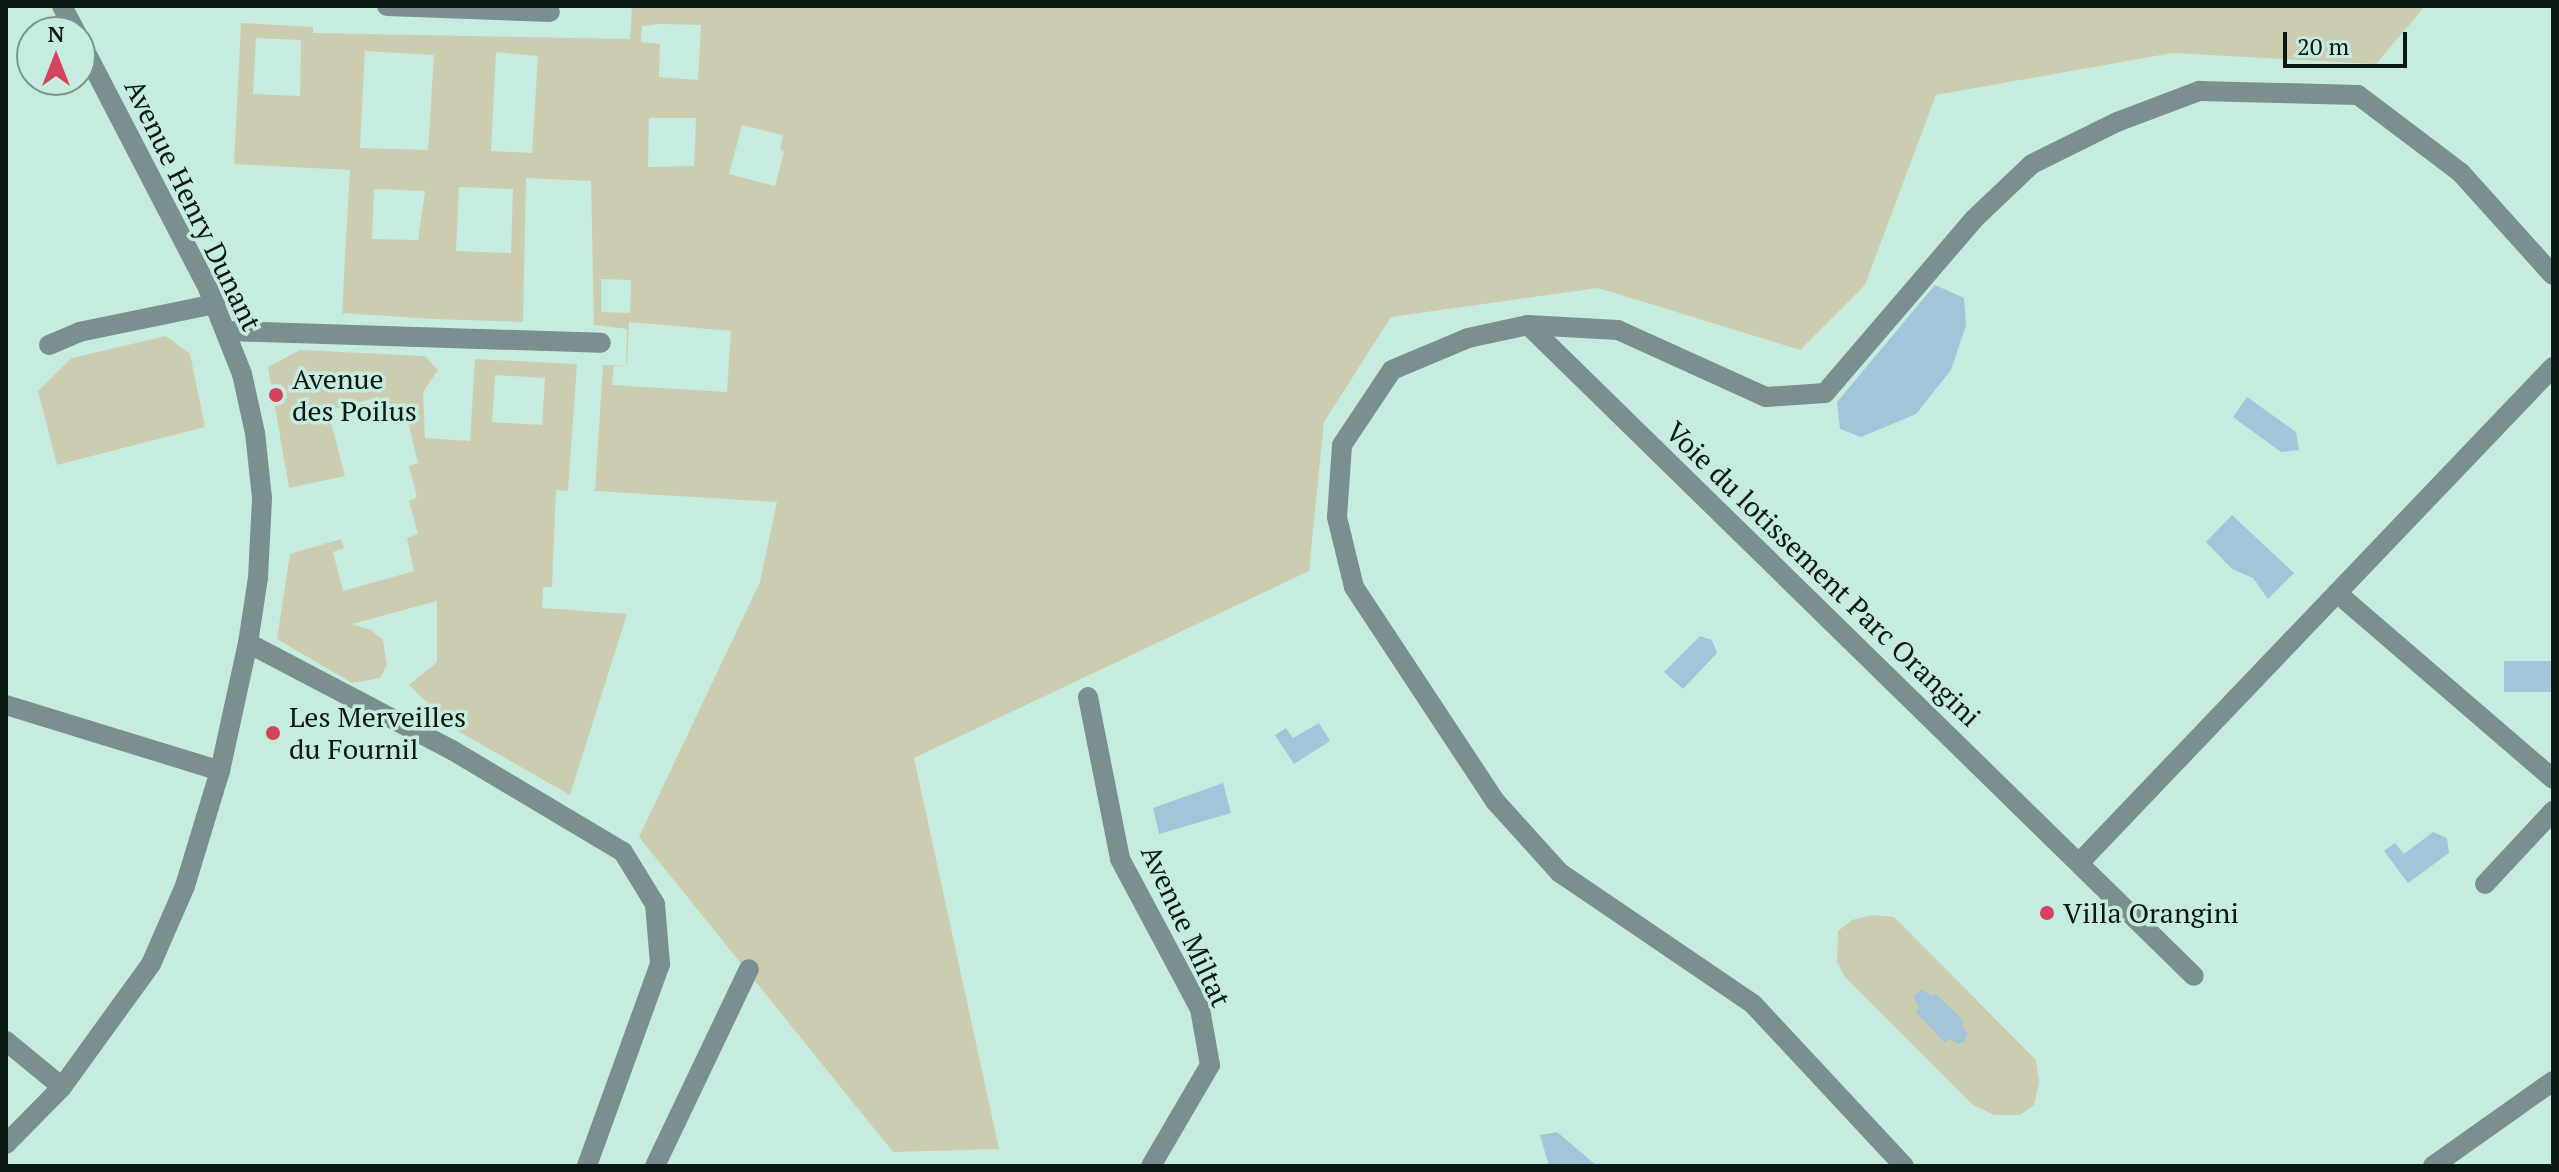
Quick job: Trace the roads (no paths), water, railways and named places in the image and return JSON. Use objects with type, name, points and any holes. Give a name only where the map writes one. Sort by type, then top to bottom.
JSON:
[{"type":"street","points":[[387,6],[550,12]]},
{"type":"street","name":"Avenue Henry Dunant","points":[[6,1144],[62,1087],[151,964],[185,886],[220,771],[248,643],[258,578],[262,498],[255,433],[242,374],[215,304],[96,72]]},
{"type":"street","points":[[1904,1166],[1753,1004],[1560,873],[1495,801],[1354,587],[1337,517],[1342,445],[1392,370],[1468,338],[1528,325],[1618,330],[1766,397],[1825,393],[1974,219],[2032,164],[2117,122],[2199,91],[2358,95],[2461,173],[2553,275]]},
{"type":"street","points":[[49,345],[79,332],[215,304]]},
{"type":"street","name":"Voie du lotissement Parc Orangini","points":[[1528,325],[2194,976]]},
{"type":"street","points":[[227,331],[601,343]]},
{"type":"street","points":[[2079,863],[2553,367]]},
{"type":"street","points":[[2337,593],[2553,779]]},
{"type":"street","points":[[248,643],[452,750],[623,852],[655,904],[660,964],[587,1166]]},
{"type":"street","name":"Avenue Miltat","points":[[1088,697],[1120,859],[1200,1009],[1210,1065],[1151,1166]]},
{"type":"street","points":[[6,705],[220,771]]},
{"type":"street","points":[[2485,884],[2553,811]]},
{"type":"street","points":[[655,1166],[749,969]]},
{"type":"street","points":[[6,1041],[62,1087]]},
{"type":"street","points":[[2433,1166],[2553,1081]]},
{"type":"water","points":[[1935,285],[1964,298],[1966,325],[1951,370],[1916,414],[1861,437],[1840,429],[1837,402]]},
{"type":"water","points":[[2247,397],[2296,432],[2299,450],[2281,452],[2233,417]]},
{"type":"water","points":[[2232,515],[2294,573],[2268,599],[2253,578],[2232,569],[2206,542]]},
{"type":"water","points":[[1700,636],[1712,640],[1717,653],[1683,689],[1664,672]]},
{"type":"water","points":[[2504,661],[2553,661],[2553,692],[2504,692]]},
{"type":"water","points":[[1319,723],[1330,741],[1294,764],[1275,735],[1286,728],[1293,738]]},
{"type":"water","points":[[1223,783],[1231,813],[1159,834],[1153,808]]},
{"type":"water","points":[[2433,832],[2447,838],[2449,853],[2408,883],[2384,851],[2395,843],[2404,854]]},
{"type":"water","points":[[1922,989],[1931,996],[1935,993],[1965,1022],[1962,1025],[1967,1033],[1964,1042],[1958,1044],[1949,1039],[1945,1043],[1915,1011],[1919,1008],[1913,996]]},
{"type":"water","points":[[1557,1132],[1596,1166],[1549,1166],[1540,1135]]},
{"type":"place","name":"Avenue des Poilus","points":[[276,395]]},
{"type":"place","name":"Les Merveilles du Fournil","points":[[273,733]]},
{"type":"place","name":"Villa Orangini","points":[[2047,913]]}]
